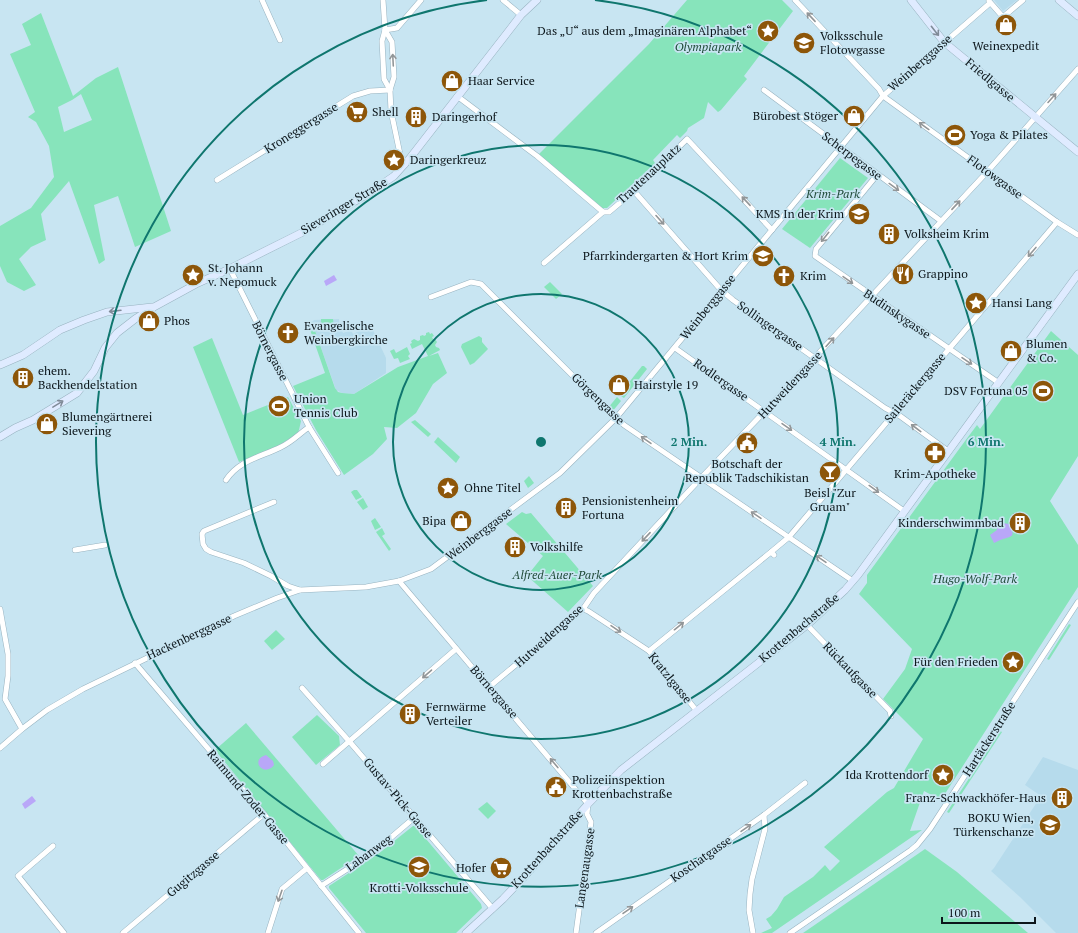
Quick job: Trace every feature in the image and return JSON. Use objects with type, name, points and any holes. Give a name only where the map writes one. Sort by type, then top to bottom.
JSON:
[{"type":"main road","name":"Sieveringer Straße","points":[[0,437],[33,420],[77,393],[94,371],[105,348],[117,333],[134,319],[198,283],[230,269],[301,233],[369,194],[394,176],[405,165],[521,15],[537,0]]},
{"type":"main road","name":"Friedlgasse","points":[[911,0],[944,42],[1078,152]]},
{"type":"main road","points":[[1059,0],[1078,16]]},
{"type":"main road","name":"Krottenbachstraße","points":[[466,933],[523,878],[588,804],[621,770],[696,710],[807,625],[853,580],[1078,274]]},
{"type":"main road","points":[[0,365],[23,354],[60,330],[84,320],[107,312],[154,307]]},
{"type":"main road","points":[[130,310],[134,319]]},
{"type":"street","points":[[262,0],[280,40]]},
{"type":"street","points":[[383,0],[385,30],[382,41],[384,79],[390,90]]},
{"type":"street","points":[[385,30],[397,28],[421,0]]},
{"type":"street","points":[[503,0],[521,15]]},
{"type":"street","points":[[989,1],[1003,16],[1023,0]]},
{"type":"street","name":"Flotowgasse","points":[[798,1],[879,89],[883,96],[1057,222],[1078,235]]},
{"type":"street","name":"Weinberggasse","points":[[399,581],[431,569],[560,473],[616,418],[883,96],[989,1]]},
{"type":"street","points":[[385,30],[392,42],[394,77],[390,90],[391,111],[394,131],[400,154],[405,165]]},
{"type":"street","name":"Hutweidengasse","points":[[489,687],[582,609],[594,593],[988,172],[1078,69]]},
{"type":"street","name":"Kroneggergasse","points":[[217,180],[353,96],[370,91],[390,90]]},
{"type":"street","name":"Scherpegasse","points":[[764,90],[941,221]]},
{"type":"street","points":[[458,96],[537,156],[603,212]]},
{"type":"street","name":"Trautenauplatz","points":[[544,263],[603,212],[609,212],[634,191],[687,139],[772,230]]},
{"type":"street","name":"Budinskygasse","points":[[877,175],[816,249],[814,254],[816,258],[999,383]]},
{"type":"street","name":"Sollingergasse","points":[[634,191],[721,290],[733,300],[948,452]]},
{"type":"street","name":"Saileräckergasse","points":[[649,651],[773,554],[1057,222]]},
{"type":"street","name":"Börnergasse","points":[[230,269],[309,427],[338,473]]},
{"type":"street","name":"Görgengasse","points":[[431,297],[471,282],[477,282],[484,286],[616,418],[701,478],[853,580]]},
{"type":"street","name":"Rodlergasse","points":[[675,348],[904,511]]},
{"type":"street","points":[[226,480],[235,468],[245,462],[281,447],[309,427]]},
{"type":"street","points":[[274,502],[208,529],[202,534],[203,544],[206,549],[211,552],[244,563],[288,586],[300,590]]},
{"type":"street","points":[[75,550],[105,545]]},
{"type":"street","name":"Börnergasse","points":[[399,581],[588,804]]},
{"type":"street","name":"Hackenberggasse","points":[[0,748],[22,729],[48,710],[83,689],[236,616],[300,590],[366,587],[399,581]]},
{"type":"street","name":"Hartäckerstraße","points":[[790,933],[914,848],[919,843],[933,826],[1078,602]]},
{"type":"street","points":[[0,609],[8,654],[6,699],[22,729]]},
{"type":"street","name":"Kratzlgasse","points":[[582,609],[588,611],[649,651],[696,710]]},
{"type":"street","name":"Rückaufgasse","points":[[807,625],[890,711],[891,716]]},
{"type":"street","points":[[323,764],[456,649]]},
{"type":"street","name":"Raimund-Zoder-Gasse","points":[[135,663],[264,814],[359,933]]},
{"type":"street","name":"Gustav-Pick-Gasse","points":[[302,688],[415,817],[492,909]]},
{"type":"street","name":"Koschatgasse","points":[[596,933],[764,815],[805,783]]},
{"type":"street","name":"Langenaugasse","points":[[576,933],[591,822],[587,814],[588,804]]},
{"type":"street","name":"Gugitzgasse","points":[[123,933],[264,814]]},
{"type":"street","points":[[753,933],[749,910],[750,894],[765,829],[764,815]]},
{"type":"street","name":"Labanweg","points":[[321,886],[374,852],[415,817]]},
{"type":"street","points":[[53,846],[18,876],[64,933]]},
{"type":"street","points":[[268,933],[282,889],[306,868]]},
{"type":"shaded area","points":[[994,0],[1017,0],[1003,11]]},
{"type":"shaded area","points":[[334,275],[337,280],[326,286],[324,281]]},
{"type":"shaded area","points":[[339,319],[340,327],[342,326],[344,328],[342,330],[343,333],[351,330],[353,334],[371,325],[386,358],[386,373],[354,394],[342,393],[336,390],[312,322],[314,320]]},
{"type":"shaded area","points":[[1003,523],[1009,524],[1013,533],[1011,536],[994,543],[990,535]]},
{"type":"shaded area","points":[[266,755],[273,761],[274,765],[270,769],[266,770],[258,764],[261,757]]},
{"type":"shaded area","name":"BOKU Wien, Türkenschanze","points":[[1043,757],[1078,770],[1078,933],[1056,933],[1020,897],[991,871],[1041,796],[1025,785]]},
{"type":"shaded area","points":[[32,796],[36,801],[25,809],[22,804]]},
{"type":"green space","name":"Olympiapark","points":[[687,0],[782,0],[793,11],[744,76],[747,79],[721,110],[718,112],[708,102],[704,118],[688,128],[680,138],[677,135],[653,160],[655,163],[607,208],[603,208],[601,211],[537,156],[649,44]]},
{"type":"green space","points":[[41,13],[73,96],[96,78],[118,67],[171,231],[135,247],[118,196],[94,205],[105,260],[99,264],[69,181],[41,214],[46,240],[31,247],[19,259],[36,285],[24,291],[7,282],[0,266],[0,226],[31,208],[54,177],[49,146],[36,122],[28,117],[35,112],[10,54],[31,45],[22,24]],"holes":[[[81,94],[92,120],[64,132],[58,107]]]},
{"type":"green space","name":"Krim-Park","points":[[840,158],[868,178],[810,248],[782,229]]},
{"type":"green space","points":[[550,282],[562,294],[556,299],[544,287]]},
{"type":"green space","points":[[321,319],[333,319],[334,328],[321,329]]},
{"type":"green space","points":[[307,321],[312,322],[335,388],[338,392],[354,394],[398,367],[428,356],[422,344],[412,349],[410,344],[414,339],[418,341],[420,340],[420,336],[424,336],[429,332],[434,336],[432,337],[433,339],[437,342],[435,345],[440,350],[429,356],[438,353],[447,373],[433,384],[416,413],[397,428],[384,427],[387,439],[373,454],[344,475],[316,430],[293,386],[325,373]]},
{"type":"green space","name":"Hugo-Wolf-Park","points":[[1051,331],[1078,355],[1078,456],[1050,501],[1078,545],[1078,587],[941,800],[924,791],[910,831],[922,830],[772,933],[761,933],[772,928],[766,919],[777,909],[784,897],[813,877],[825,865],[830,871],[840,861],[824,847],[887,792],[894,788],[923,739],[883,699],[905,669],[912,649],[859,594],[867,583],[867,575],[977,425],[980,429]]},
{"type":"green space","points":[[479,336],[482,338],[482,342],[488,349],[470,365],[461,347],[462,344]]},
{"type":"green space","name":"Union Tennis Club","points":[[212,338],[243,415],[288,397],[301,421],[297,434],[278,446],[239,462],[193,347]]},
{"type":"green space","points":[[407,347],[410,354],[408,356],[410,359],[400,363],[398,358],[394,359],[390,351],[394,349],[396,353]]},
{"type":"green space","points":[[642,366],[647,369],[624,398],[619,395]]},
{"type":"green space","points":[[617,397],[621,401],[612,412],[608,408]]},
{"type":"green space","points":[[415,420],[431,434],[428,437],[411,422]]},
{"type":"green space","points":[[438,437],[460,457],[456,463],[434,442]]},
{"type":"green space","points":[[529,476],[534,483],[528,488],[524,481]]},
{"type":"green space","points":[[357,490],[362,497],[356,500],[351,492]]},
{"type":"green space","points":[[363,498],[368,507],[363,510],[357,502]]},
{"type":"green space","name":"Alfred-Auer-Park","points":[[522,512],[526,514],[531,513],[593,586],[568,612],[527,576],[543,556],[506,524]]},
{"type":"green space","points":[[375,518],[381,527],[375,530],[371,521]]},
{"type":"green space","points":[[382,528],[385,534],[382,536],[391,549],[389,551],[376,532]]},
{"type":"green space","points":[[1069,624],[1071,625],[1049,660],[1047,659]]},
{"type":"green space","points":[[276,630],[285,639],[272,650],[264,641]]},
{"type":"green space","points":[[317,715],[339,736],[340,745],[316,765],[292,737]]},
{"type":"green space","points":[[246,723],[359,856],[323,880],[321,880],[215,750]]},
{"type":"green space","points":[[1000,731],[1002,732],[949,813],[947,812]]},
{"type":"green space","points":[[487,802],[496,811],[488,819],[478,809]]},
{"type":"green space","name":"Krotti-Volksschule","points":[[413,826],[415,826],[481,904],[482,908],[456,933],[366,933],[329,888],[329,886],[378,854]]},
{"type":"green space","points":[[925,849],[957,872],[1028,933],[803,933]]},
{"type":"place","name":"Weinexpedit","points":[[1006,25]]},
{"type":"place","name":"Das „U“ aus dem „Imaginären Alphabet“","points":[[768,31]]},
{"type":"place","name":"Volksschule Flotowgasse","points":[[804,43]]},
{"type":"place","name":"Haar Service","points":[[452,81]]},
{"type":"place","name":"Shell","points":[[357,112]]},
{"type":"place","name":"Bürobest Stöger","points":[[854,116]]},
{"type":"place","name":"Daringerhof","points":[[416,117]]},
{"type":"place","name":"Yoga & Pilates","points":[[955,135]]},
{"type":"place","name":"Daringerkreuz","points":[[394,160]]},
{"type":"place","name":"KMS In der Krim","points":[[859,214]]},
{"type":"place","name":"Volksheim Krim","points":[[889,234]]},
{"type":"place","name":"Pfarrkindergarten & Hort Krim","points":[[763,256]]},
{"type":"place","name":"Grappino","points":[[903,274]]},
{"type":"place","name":"St. Johann v. Nepomuck","points":[[193,275]]},
{"type":"place","name":"Krim","points":[[784,276]]},
{"type":"place","name":"Hansi Lang","points":[[976,303]]},
{"type":"place","name":"Phos","points":[[149,321]]},
{"type":"place","name":"Evangelische Weinbergkirche","points":[[288,333]]},
{"type":"place","name":"Blumen & Co.","points":[[1011,351]]},
{"type":"place","name":"ehem. Backhendelstation","points":[[23,378]]},
{"type":"place","name":"Hairstyle 19","points":[[619,385]]},
{"type":"place","name":"DSV Fortuna 05","points":[[1043,391]]},
{"type":"place","name":"Union Tennis Club","points":[[279,406]]},
{"type":"place","name":"Blumengärtnerei Sievering","points":[[47,424]]},
{"type":"place","name":"Botschaft der Republik Tadschikistan","points":[[747,443]]},
{"type":"place","name":"Krim-Apotheke","points":[[935,453]]},
{"type":"place","name":"Beisl \"Zur Gruam\"","points":[[830,472]]},
{"type":"place","name":"Ohne Titel","points":[[448,488]]},
{"type":"place","name":"Pensionistenheim Fortuna","points":[[566,508]]},
{"type":"place","name":"Bipa","points":[[461,521]]},
{"type":"place","name":"Kinderschwimmbad","points":[[1020,523]]},
{"type":"place","name":"Volkshilfe","points":[[515,547]]},
{"type":"place","name":"Für den Frieden","points":[[1013,662]]},
{"type":"place","name":"Fernwärme Verteiler","points":[[410,714]]},
{"type":"place","name":"Ida Krottendorf","points":[[943,775]]},
{"type":"place","name":"Polizeiinspektion Krottenbachstraße","points":[[556,787]]},
{"type":"place","name":"Franz-Schwackhöfer-Haus","points":[[1062,798]]},
{"type":"place","name":"BOKU Wien, Türkenschanze","points":[[1050,825]]},
{"type":"place","name":"Krotti-Volksschule","points":[[419,867]]},
{"type":"place","name":"Hofer","points":[[501,868]]}]
